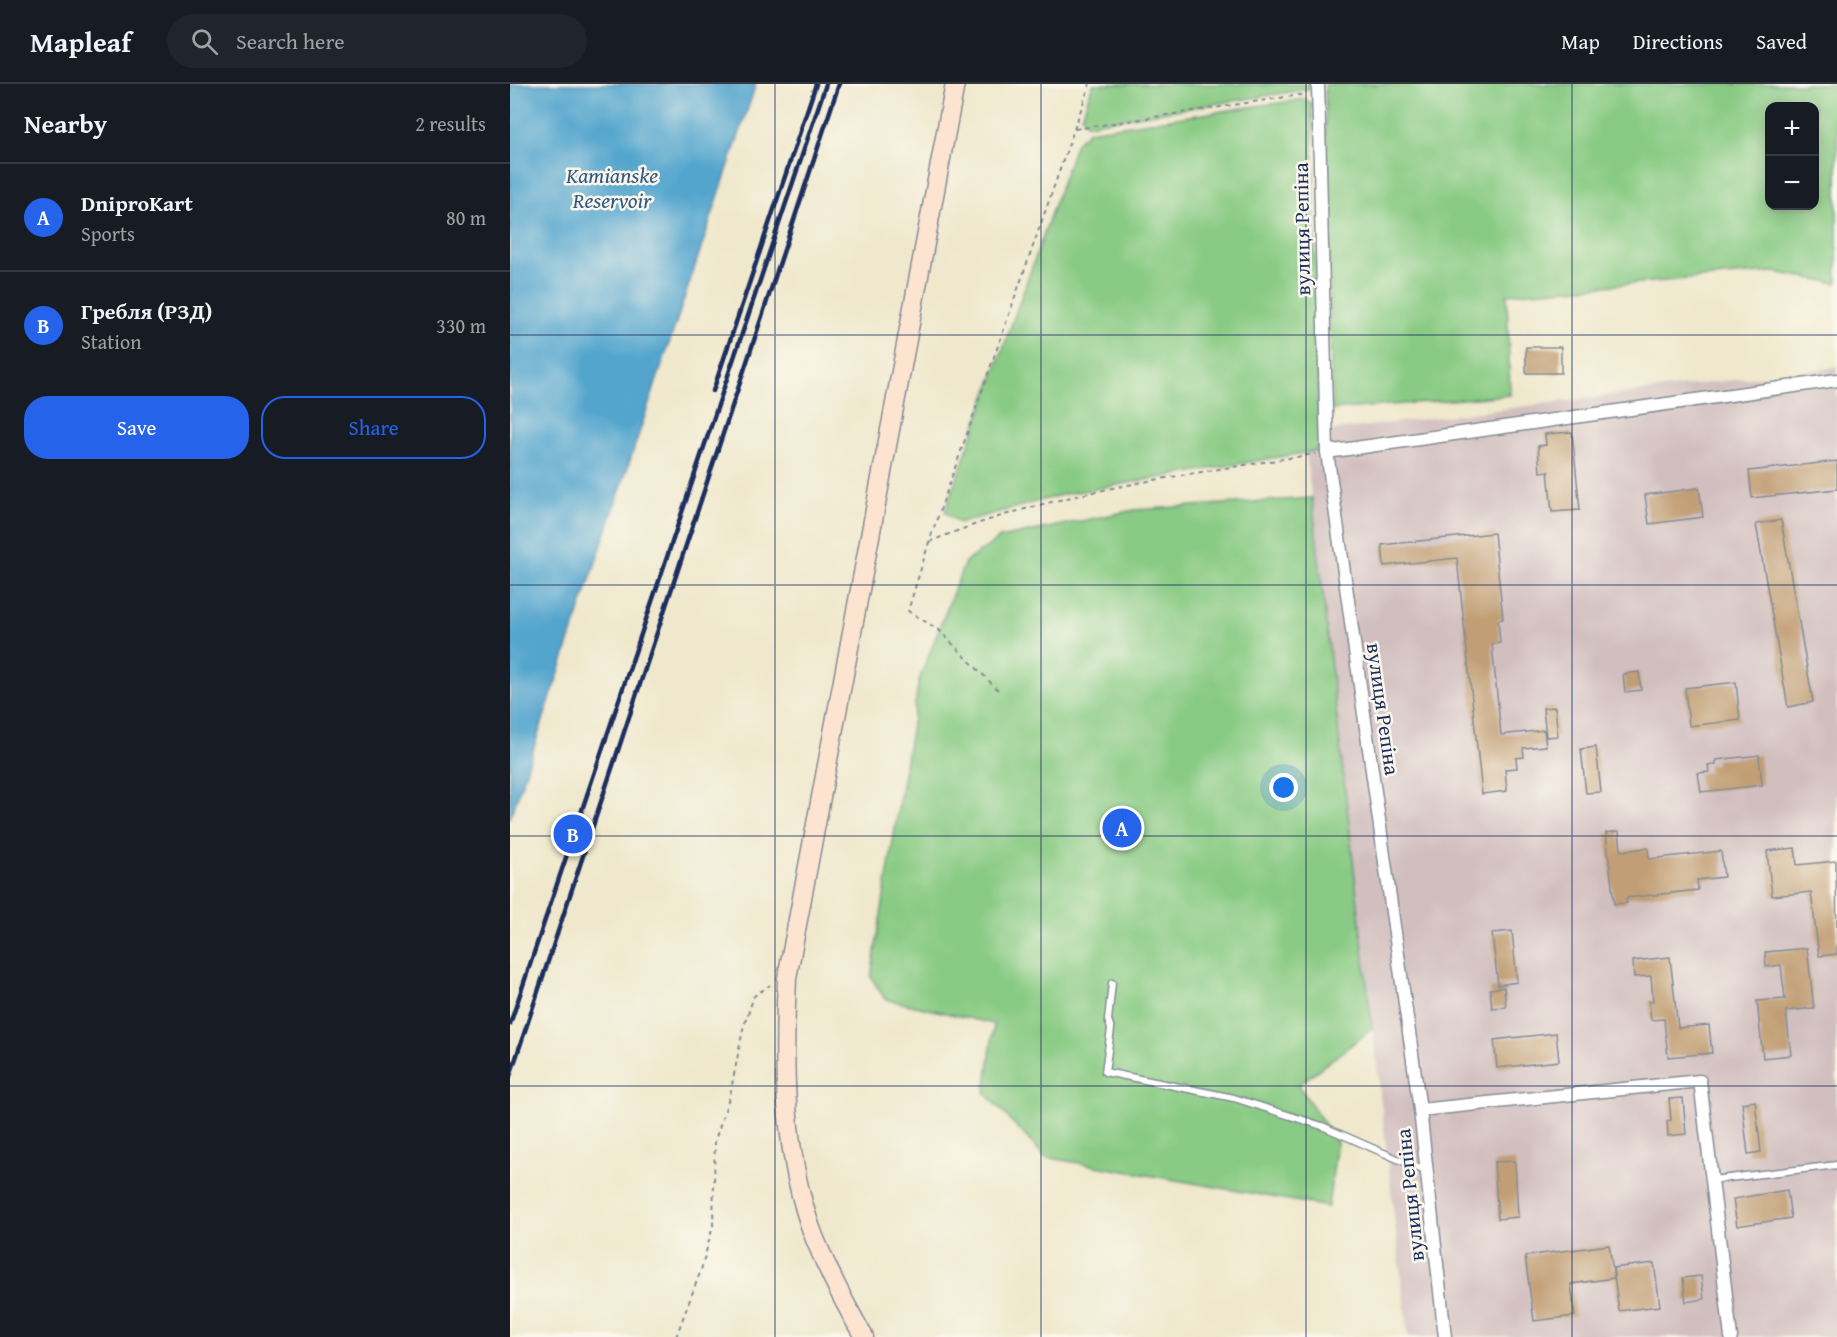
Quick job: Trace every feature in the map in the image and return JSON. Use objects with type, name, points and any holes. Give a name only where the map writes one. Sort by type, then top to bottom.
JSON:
[{"type":"main road","points":[[864,1337],[815,1238],[796,1170],[785,1049],[787,978],[955,84]]},
{"type":"street","name":"вулиця Репіна","points":[[1318,88],[1326,452],[1420,1110],[1445,1337]]},
{"type":"street","points":[[1326,452],[1837,380]]},
{"type":"street","points":[[1420,1110],[1700,1081],[1731,1337]]},
{"type":"lane","points":[[1112,983],[1108,1020],[1111,1029],[1105,1072],[1234,1098],[1322,1126],[1426,1171]]},
{"type":"lane","points":[[1712,1180],[1837,1165]]},
{"type":"path","points":[[998,690],[939,630],[908,611],[929,542],[1090,84]]},
{"type":"path","points":[[1074,129],[1318,88]]},
{"type":"path","points":[[929,542],[979,522],[1066,498],[1326,452]]},
{"type":"path","points":[[676,1337],[701,1270],[713,1226],[715,1140],[730,1095],[743,1029],[754,996],[773,983],[787,978]]},
{"type":"shaded area","points":[[1837,367],[1837,1337],[1408,1337],[1304,434]]},
{"type":"green space","points":[[1093,84],[1311,84],[1309,89],[1087,124],[1082,116]]},
{"type":"green space","points":[[1325,84],[1837,84],[1837,283],[1773,272],[1507,294],[1510,395],[1332,410]]},
{"type":"green space","points":[[1305,99],[1312,104],[1319,446],[1314,451],[1065,494],[959,523],[945,512],[1076,143],[1089,131]]},
{"type":"green space","points":[[1312,498],[1372,1029],[1298,1085],[1337,1142],[1328,1207],[1045,1157],[985,1093],[994,1024],[885,999],[871,977],[919,680],[965,562],[1000,538],[1134,510]]},
{"type":"water","name":"Kamianske Reservoir","points":[[510,84],[756,84],[510,819]]},
{"type":"building","points":[[1526,347],[1561,347],[1561,373],[1526,373]]},
{"type":"building","points":[[1572,432],[1580,510],[1552,512],[1548,471],[1540,472],[1538,446],[1546,445],[1545,434]]},
{"type":"building","points":[[1837,461],[1837,489],[1752,498],[1749,471]]},
{"type":"building","points":[[1699,488],[1703,517],[1649,524],[1645,495]]},
{"type":"building","points":[[1781,520],[1813,702],[1788,707],[1756,524]]},
{"type":"building","points":[[1494,533],[1503,619],[1498,620],[1500,643],[1492,644],[1501,735],[1544,730],[1546,746],[1523,748],[1524,757],[1516,758],[1517,768],[1505,769],[1507,791],[1482,794],[1457,558],[1384,566],[1382,545]]},
{"type":"building","points":[[1639,672],[1641,690],[1625,692],[1623,674]]},
{"type":"building","points":[[1736,682],[1740,720],[1689,726],[1685,688]]},
{"type":"building","points":[[1555,707],[1558,736],[1546,737],[1543,708]]},
{"type":"building","points":[[1596,747],[1601,792],[1586,793],[1581,749]]},
{"type":"building","points":[[1759,755],[1762,785],[1701,792],[1698,773],[1709,772],[1708,765],[1716,764],[1716,760]]},
{"type":"building","points":[[1619,831],[1621,851],[1648,848],[1649,859],[1721,851],[1724,877],[1697,880],[1698,890],[1626,898],[1627,903],[1614,904],[1606,833]]},
{"type":"building","points":[[1795,848],[1797,865],[1836,861],[1837,954],[1819,956],[1811,892],[1772,896],[1767,851]]},
{"type":"building","points":[[1512,931],[1517,982],[1498,985],[1492,933]]},
{"type":"building","points":[[1807,948],[1814,1008],[1786,1011],[1791,1055],[1763,1058],[1757,1001],[1785,999],[1781,965],[1766,967],[1765,952]]},
{"type":"building","points":[[1670,957],[1678,1028],[1709,1025],[1712,1053],[1668,1057],[1664,1019],[1651,1020],[1649,1001],[1653,1001],[1651,976],[1634,977],[1633,961]]},
{"type":"building","points":[[1504,987],[1506,1007],[1492,1008],[1490,989]]},
{"type":"building","points":[[1556,1033],[1559,1061],[1497,1068],[1494,1040]]},
{"type":"building","points":[[1683,1098],[1686,1134],[1668,1136],[1667,1121],[1671,1120],[1669,1099]]},
{"type":"building","points":[[1755,1101],[1761,1152],[1748,1154],[1742,1103]]},
{"type":"building","points":[[1515,1161],[1518,1217],[1498,1219],[1494,1162]]},
{"type":"building","points":[[1787,1190],[1791,1218],[1737,1226],[1733,1199]]},
{"type":"building","points":[[1609,1245],[1614,1278],[1571,1284],[1575,1316],[1534,1321],[1525,1256]]},
{"type":"building","points":[[1654,1263],[1660,1306],[1619,1311],[1613,1268]]},
{"type":"building","points":[[1701,1276],[1704,1299],[1686,1302],[1683,1278]]},
{"type":"railway","points":[[713,391],[816,84]]},
{"type":"railway","points":[[510,1024],[826,84]]},
{"type":"railway","points":[[510,1076],[839,84]]},
{"type":"place","name":"DniproKart","points":[[1122,828]]},
{"type":"place","name":"Гребля (РЗД)","points":[[573,834]]}]
